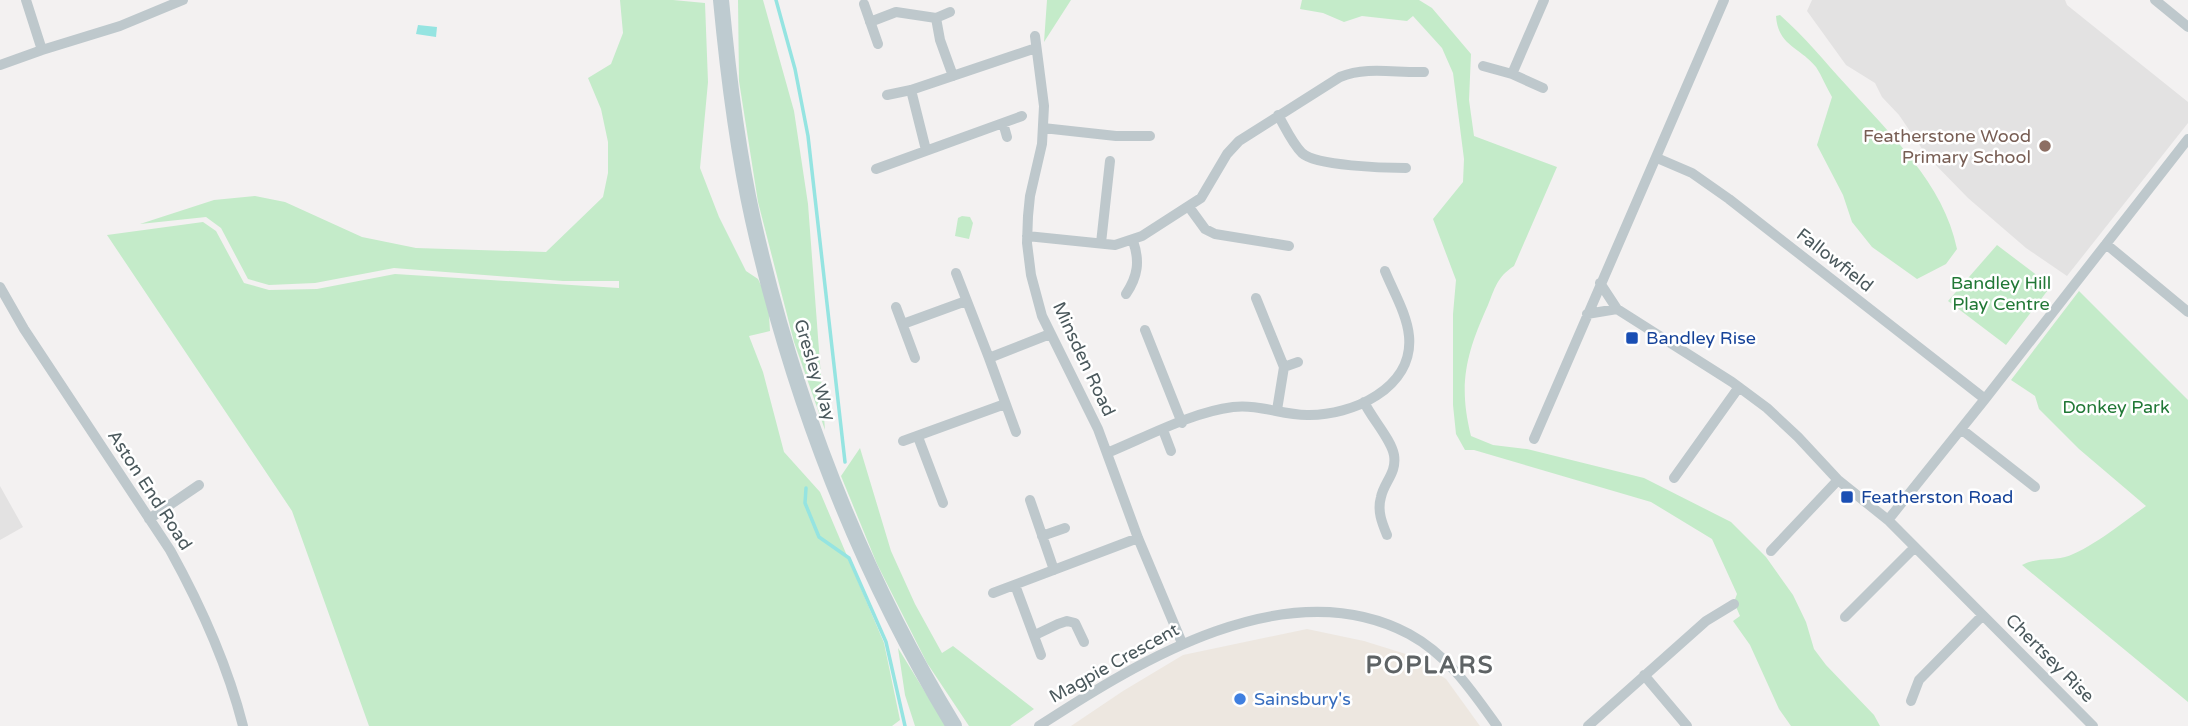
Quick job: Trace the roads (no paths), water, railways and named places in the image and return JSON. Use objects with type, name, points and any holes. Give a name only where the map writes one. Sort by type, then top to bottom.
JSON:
[{"type":"street","points":[[26,0],[42,50]]},
{"type":"street","points":[[0,65],[120,26],[183,0]]},
{"type":"street","name":"Gresley Way","points":[[721,0],[729,85],[753,219],[797,382],[836,489],[870,569],[904,640],[954,726]]},
{"type":"street","points":[[1534,439],[1724,0]]},
{"type":"street","points":[[2155,0],[2188,27]]},
{"type":"street","points":[[1512,74],[1541,1]]},
{"type":"street","points":[[864,4],[878,44]]},
{"type":"street","points":[[870,22],[896,12],[936,18],[950,12]]},
{"type":"street","points":[[887,95],[953,76],[940,40],[936,18]]},
{"type":"street","name":"Minsden Road","points":[[953,76],[1036,42],[1044,88],[1043,128],[1030,196],[1027,236],[1031,275],[1050,334],[1088,406],[1138,538],[1182,643]]},
{"type":"street","points":[[1483,66],[1512,74],[1543,88]]},
{"type":"street","points":[[1027,236],[1115,245],[1133,241],[1189,207],[1207,190],[1227,154],[1239,141],[1352,72],[1374,69],[1402,73],[1424,72]]},
{"type":"street","points":[[911,90],[926,150]]},
{"type":"street","points":[[1278,115],[1297,147],[1312,159],[1377,168],[1406,168]]},
{"type":"street","points":[[876,169],[1022,116]]},
{"type":"street","points":[[1003,123],[1007,137]]},
{"type":"street","points":[[1043,128],[1116,136],[1150,136]]},
{"type":"street","points":[[1888,520],[2188,139]]},
{"type":"street","name":"Fallowfield","points":[[1657,158],[1692,173],[1729,199],[1985,399]]},
{"type":"street","points":[[1101,243],[1110,161]]},
{"type":"street","points":[[1189,207],[1205,229],[1214,234],[1289,246]]},
{"type":"street","points":[[1126,294],[1135,280],[1137,270],[1137,252],[1133,241]]},
{"type":"street","points":[[2106,244],[2188,312]]},
{"type":"street","points":[[1107,453],[1207,413],[1252,406],[1294,414],[1320,415],[1364,402],[1382,392],[1394,382],[1408,354],[1407,324],[1398,288],[1385,271]]},
{"type":"street","points":[[956,273],[1016,432]]},
{"type":"street","name":"Chertsey Rise","points":[[1600,283],[1617,309],[1739,387],[1798,437],[1838,480],[1888,520],[2094,726]]},
{"type":"street","name":"Aston End Road","points":[[0,287],[24,329],[170,550],[223,659],[243,726]]},
{"type":"street","points":[[1256,298],[1284,367],[1277,410]]},
{"type":"street","points":[[903,324],[966,301]]},
{"type":"street","points":[[896,307],[915,358]]},
{"type":"street","points":[[1587,314],[1617,309]]},
{"type":"street","points":[[1145,330],[1182,423]]},
{"type":"street","points":[[989,358],[1050,334]]},
{"type":"street","points":[[1284,367],[1298,362]]},
{"type":"street","points":[[1674,478],[1739,387]]},
{"type":"street","points":[[1364,402],[1394,456],[1393,471],[1380,499],[1381,521],[1387,535]]},
{"type":"street","points":[[903,441],[1004,404]]},
{"type":"street","points":[[1961,429],[2035,487]]},
{"type":"street","points":[[1163,430],[1171,451]]},
{"type":"street","points":[[918,437],[943,503]]},
{"type":"street","points":[[1771,551],[1838,480]]},
{"type":"street","points":[[149,519],[199,485]]},
{"type":"street","points":[[1030,500],[1054,570]]},
{"type":"street","points":[[1042,536],[1065,528]]},
{"type":"street","points":[[993,593],[1138,538]]},
{"type":"street","points":[[1845,617],[1914,548]]},
{"type":"street","points":[[1015,585],[1041,655]]},
{"type":"street","points":[[1588,726],[1706,621],[1734,604]]},
{"type":"street","name":"Magpie Crescent","points":[[1039,726],[1095,689],[1182,643],[1235,625],[1304,612],[1349,615],[1386,624],[1410,635],[1440,656],[1471,689],[1497,726]]},
{"type":"street","name":"Chertsey Rise","points":[[1911,701],[1919,680],[1982,616]]},
{"type":"street","points":[[1035,635],[1067,621],[1075,623],[1084,642]]},
{"type":"street","points":[[1644,675],[1687,726]]},
{"type":"water","points":[[418,25],[437,27],[436,37],[416,34]]},
{"type":"waterway","points":[[776,0],[795,69],[808,136],[845,462]]},
{"type":"waterway","points":[[806,488],[805,503],[819,537],[849,558],[886,642],[905,726]]},
{"type":"place","name":"Featherstone Wood Primary School","points":[[2045,146]]},
{"type":"place","name":"Bandley Rise","points":[[1632,338]]},
{"type":"place","name":"Featherston Road","points":[[1847,497]]},
{"type":"place","name":"Sainsbury's","points":[[1240,699]]},
{"type":"district","name":"POPLARS","points":[[1430,665]]},
{"type":"park label","name":"Bandley Hill Play Centre","points":[[2001,293]]},
{"type":"park label","name":"Donkey Park","points":[[2116,407]]}]
